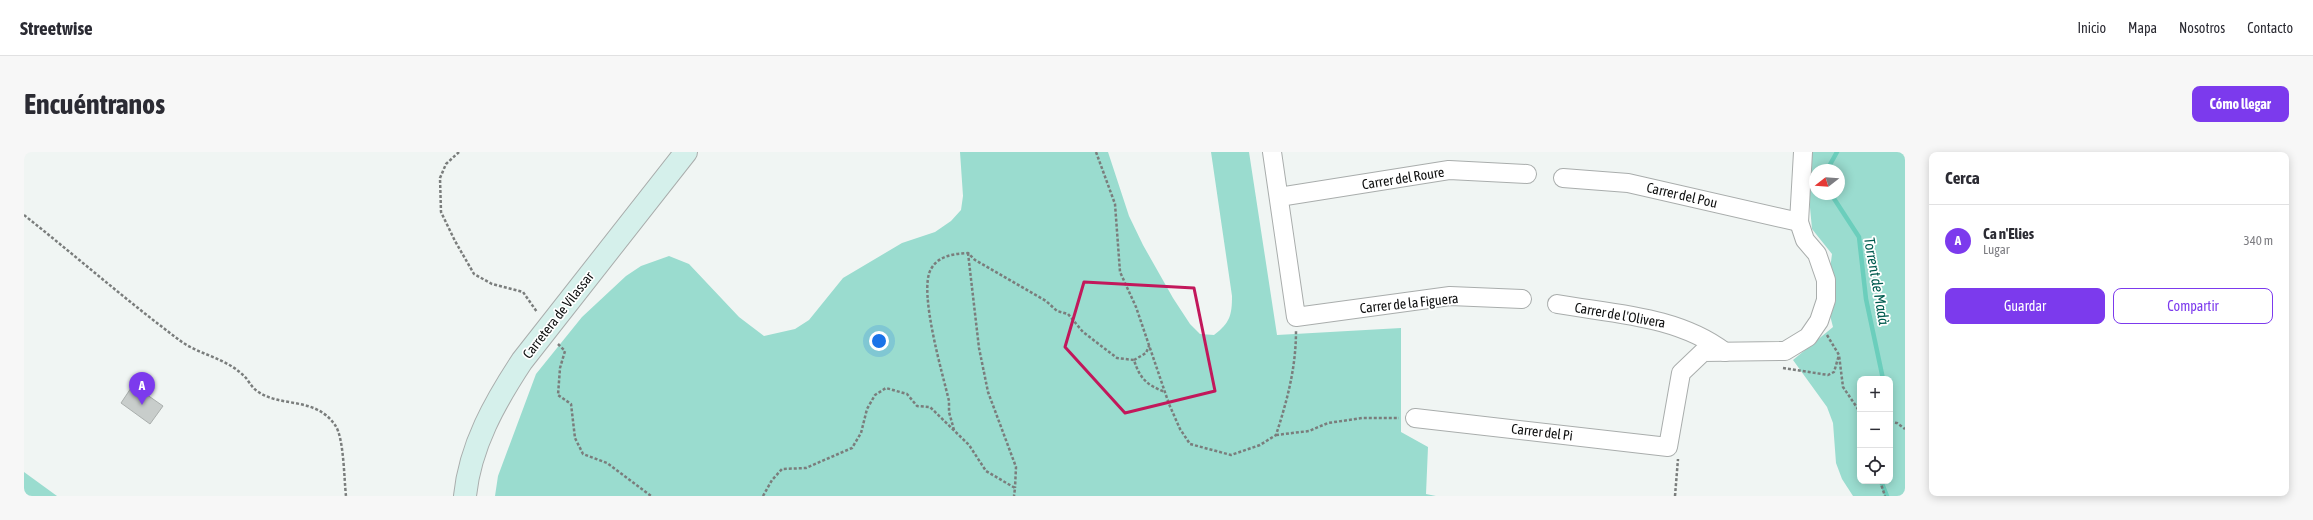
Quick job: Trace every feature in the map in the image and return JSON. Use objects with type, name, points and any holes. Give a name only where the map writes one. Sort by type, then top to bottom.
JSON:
[{"type":"street","name":"Carretera de Vilassar","points":[[465,496],[474,452],[487,420],[507,383],[545,331],[686,152]]},
{"type":"street","points":[[1272,152],[1296,317]]},
{"type":"street","points":[[1674,450],[1681,373],[1703,352],[1785,351],[1808,337],[1819,321],[1826,300],[1826,280],[1817,254],[1805,240],[1799,222],[1802,152]]},
{"type":"street","name":"Carrer del Roure","points":[[1279,197],[1449,170],[1527,174]]},
{"type":"street","name":"Carrer del Pou","points":[[1563,178],[1628,183],[1799,222]]},
{"type":"street","name":"Carrer de la Figuera","points":[[1296,317],[1450,296],[1522,299]]},
{"type":"street","name":"Carrer de l'Olivera","points":[[1557,304],[1667,322],[1712,342],[1725,352]]},
{"type":"street","name":"Carrer del Pi","points":[[1415,418],[1674,450]]},
{"type":"path","points":[[458,152],[446,164],[440,178],[441,212],[455,241],[474,274],[492,284],[523,292],[534,305],[545,331],[565,351],[560,368],[558,395],[571,404],[575,438],[583,454],[607,463],[651,496]]},
{"type":"path","points":[[1096,152],[1115,204],[1120,272],[1136,307],[1180,429],[1190,444],[1231,455],[1260,445],[1276,435],[1309,431],[1328,423],[1362,418],[1415,418]]},
{"type":"path","points":[[24,216],[187,345],[227,363],[243,375],[257,391],[276,398],[314,407],[325,415],[336,425],[341,445],[346,496]]},
{"type":"path","points":[[954,430],[949,412],[949,401],[933,335],[927,278],[931,269],[941,258],[955,254],[968,253],[975,260],[1046,301],[1057,311],[1068,314],[1083,332],[1117,358],[1134,360],[1146,353],[1149,345]]},
{"type":"path","points":[[968,253],[979,348],[988,392],[1016,466],[1014,496]]},
{"type":"path","points":[[1276,435],[1289,392],[1296,350],[1296,317]]},
{"type":"path","points":[[1819,321],[1839,356],[1843,387],[1857,408]]},
{"type":"path","points":[[1780,367],[1828,375],[1834,372],[1839,356]]},
{"type":"path","points":[[1134,360],[1137,369],[1148,385],[1166,392]]},
{"type":"path","points":[[763,496],[772,480],[782,469],[806,468],[852,448],[861,433],[867,409],[875,395],[886,388],[907,394],[917,406],[930,407],[969,445],[986,471],[1015,488]]},
{"type":"path","points":[[1893,422],[1897,423],[1905,429]]},
{"type":"path","points":[[1674,450],[1675,496]]},
{"type":"path","points":[[1881,484],[1885,496]]},
{"type":"highlighted area","points":[[1084,282],[1194,288],[1215,391],[1125,413],[1065,347]]},
{"type":"green space","points":[[960,152],[1108,152],[1129,216],[1143,245],[1173,298],[1190,324],[1200,334],[1214,335],[1224,327],[1231,314],[1232,296],[1211,152],[1249,152],[1277,335],[1401,328],[1401,432],[1428,447],[1426,494],[1436,496],[495,496],[498,476],[536,374],[582,317],[626,276],[641,266],[669,256],[689,264],[739,317],[764,336],[795,329],[809,320],[843,278],[902,243],[935,232],[951,221],[961,210],[963,196]]},
{"type":"green space","points":[[1810,152],[1905,152],[1905,496],[1853,496],[1842,479],[1836,463],[1833,423],[1827,407],[1793,360],[1833,327],[1826,300],[1832,254],[1812,229],[1809,200],[1845,200],[1845,164],[1809,164]]},
{"type":"green space","points":[[1809,169],[1809,197],[1808,186]]},
{"type":"green space","points":[[24,472],[57,496],[24,496]]},
{"type":"building","points":[[133,385],[163,406],[150,424],[121,403]]},
{"type":"waterway","name":"Torrent de Madà","points":[[1830,164],[1837,152]]},
{"type":"waterway","name":"Torrent de Madà","points":[[1835,200],[1859,237],[1866,299],[1882,376]]},
{"type":"waterway","name":"Torrent de Madà","points":[[1882,484],[1887,496]]},
{"type":"place","name":"Ca n'Elies","points":[[142,405]]}]
